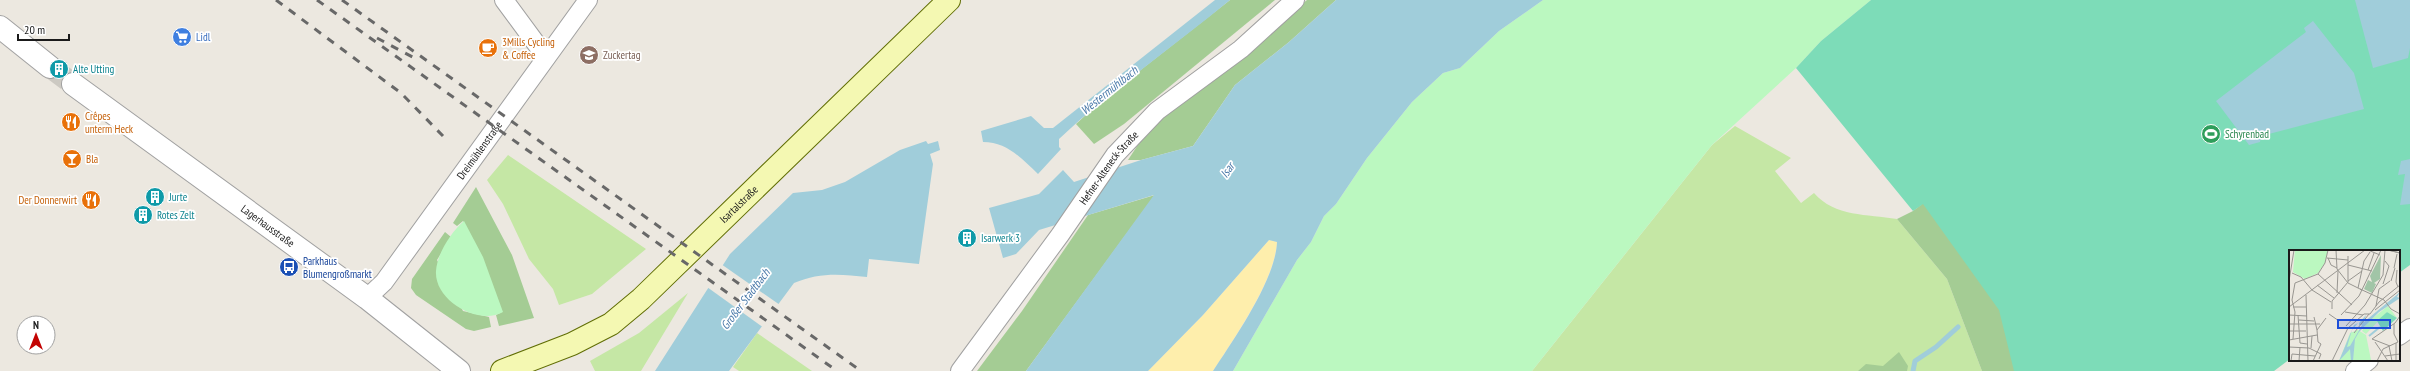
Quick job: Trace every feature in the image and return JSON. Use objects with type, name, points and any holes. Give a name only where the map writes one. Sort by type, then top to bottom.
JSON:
[{"type":"main road","name":"Isartalstraße","points":[[502,371],[572,344],[610,324],[642,300],[949,0]]},
{"type":"street","points":[[504,0],[546,57]]},
{"type":"street","name":"Dreimühlenstraße","points":[[367,298],[384,282],[588,0]]},
{"type":"street","name":"Hefner-Alteneck-Straße","points":[[960,371],[1060,235],[1106,166],[1157,110],[1241,49],[1295,0]]},
{"type":"street","points":[[0,27],[50,67]]},
{"type":"street","name":"Lagerhausstraße","points":[[73,84],[367,298],[460,371]]},
{"type":"street","points":[[2400,335],[2410,328]]},
{"type":"street","points":[[2354,371],[2368,361]]},
{"type":"green space","points":[[1230,0],[1275,0],[1124,124],[1094,144],[1076,124],[1101,101]]},
{"type":"green space","points":[[1307,0],[1336,0],[1289,42],[1235,85],[1193,146],[1141,160],[1128,160],[1147,131]]},
{"type":"green space","points":[[1543,0],[1871,0],[1821,41],[1796,68],[1712,145],[1532,371],[1233,371],[1297,260],[1311,242],[1324,216],[1336,204],[1367,158],[1412,102],[1443,73],[1460,68],[1499,31]]},
{"type":"green space","name":"Schyrenbad","points":[[1871,0],[2410,0],[2410,265],[2400,272],[2400,250],[2289,250],[2289,360],[2274,371],[2014,371],[1999,310],[1923,204],[1913,211],[1796,68],[1821,41]]},
{"type":"green space","points":[[2102,66],[2037,371],[1982,371],[1947,279],[1897,219],[1913,211]]},
{"type":"green space","points":[[1735,126],[1791,158],[1775,171],[1801,203],[1814,193],[1822,201],[1842,210],[1863,215],[1897,219],[1947,279],[1982,371],[1532,371],[1712,145]]},
{"type":"green space","points":[[508,155],[646,249],[592,294],[559,305],[553,289],[529,259],[503,204],[487,180]]},
{"type":"green space","points":[[476,187],[512,255],[534,318],[499,326],[496,315],[502,312],[463,221],[457,226],[453,223]]},
{"type":"green space","points":[[1155,195],[1026,371],[977,371],[1022,311],[1088,215]]},
{"type":"green space","points":[[464,221],[483,257],[503,312],[482,316],[459,308],[442,292],[437,282],[437,264],[442,251],[450,237]]},
{"type":"green space","points":[[445,232],[451,237],[437,260],[463,311],[489,317],[491,327],[474,331],[466,329],[416,295],[411,288],[412,279]]},
{"type":"green space","points":[[688,293],[641,371],[595,371],[590,361],[639,333]]},
{"type":"green space","points":[[757,333],[812,371],[739,371],[733,367]]},
{"type":"green space","points":[[1899,352],[1908,366],[1907,371],[1858,371],[1866,364],[1883,366]]},
{"type":"sand","points":[[1269,240],[1277,242],[1275,257],[1269,274],[1242,326],[1213,371],[1148,371],[1203,315]]},
{"type":"water","name":"Westermühlbach","points":[[1215,0],[1230,0],[1121,85],[1059,139],[1059,147],[1061,149],[1038,174],[1013,152],[999,145],[983,142],[981,131],[1031,116],[1044,128],[1053,128]]},
{"type":"water","name":"Isar","points":[[1336,0],[1543,0],[1499,31],[1460,68],[1443,73],[1412,102],[1367,158],[1336,204],[1324,216],[1311,242],[1297,260],[1233,371],[1213,371],[1242,326],[1262,291],[1275,257],[1277,242],[1269,240],[1203,315],[1148,371],[1026,371],[1154,195],[1039,230],[1016,254],[1003,258],[989,208],[1039,194],[1063,170],[1074,182],[1141,160],[1193,146],[1235,85],[1289,42]]},
{"type":"water","points":[[2355,0],[2410,0],[2410,48],[2408,58],[2373,68]]},
{"type":"water","points":[[2313,21],[2354,73],[2364,109],[2261,136],[2260,142],[2249,145],[2216,101],[2306,32],[2304,28]]},
{"type":"water","name":"Großer Stadtbach","points":[[926,141],[928,144],[938,141],[940,150],[930,154],[933,164],[919,264],[869,259],[867,277],[821,275],[803,279],[794,283],[729,371],[655,371],[730,254],[793,193],[822,190],[845,182],[900,150]]},
{"type":"water","points":[[2410,159],[2410,204],[2400,205],[2405,174],[2398,175],[2401,161]]},
{"type":"pier","points":[[721,264],[780,305],[764,328],[707,287]]},
{"type":"waterway","points":[[1913,371],[1915,361],[1936,347],[1958,327]]},
{"type":"tunnel","points":[[50,67],[73,84]]},
{"type":"railway","points":[[276,0],[401,93],[443,136]]},
{"type":"railway","points":[[317,0],[837,371]]},
{"type":"railway","points":[[342,0],[861,371]]},
{"type":"railway","points":[[377,38],[418,60]]},
{"type":"place","name":"Lidl","points":[[182,37]]},
{"type":"place","name":"3Mills Cycling & Coffee","points":[[488,48]]},
{"type":"place","name":"Zuckertag","points":[[589,55]]},
{"type":"place","name":"Alte Utting","points":[[59,69]]},
{"type":"place","name":"Crêpes unterm Heck","points":[[71,122]]},
{"type":"place","name":"Schyrenbad","points":[[2211,134]]},
{"type":"place","name":"Bla","points":[[72,159]]},
{"type":"place","name":"Jurte","points":[[155,197]]},
{"type":"place","name":"Der Donnerwirt","points":[[91,200]]},
{"type":"place","name":"Rotes Zelt","points":[[143,215]]},
{"type":"place","name":"Isarwerk 3","points":[[967,238]]},
{"type":"place","name":"Parkhaus Blumengroßmarkt","points":[[289,267]]}]
